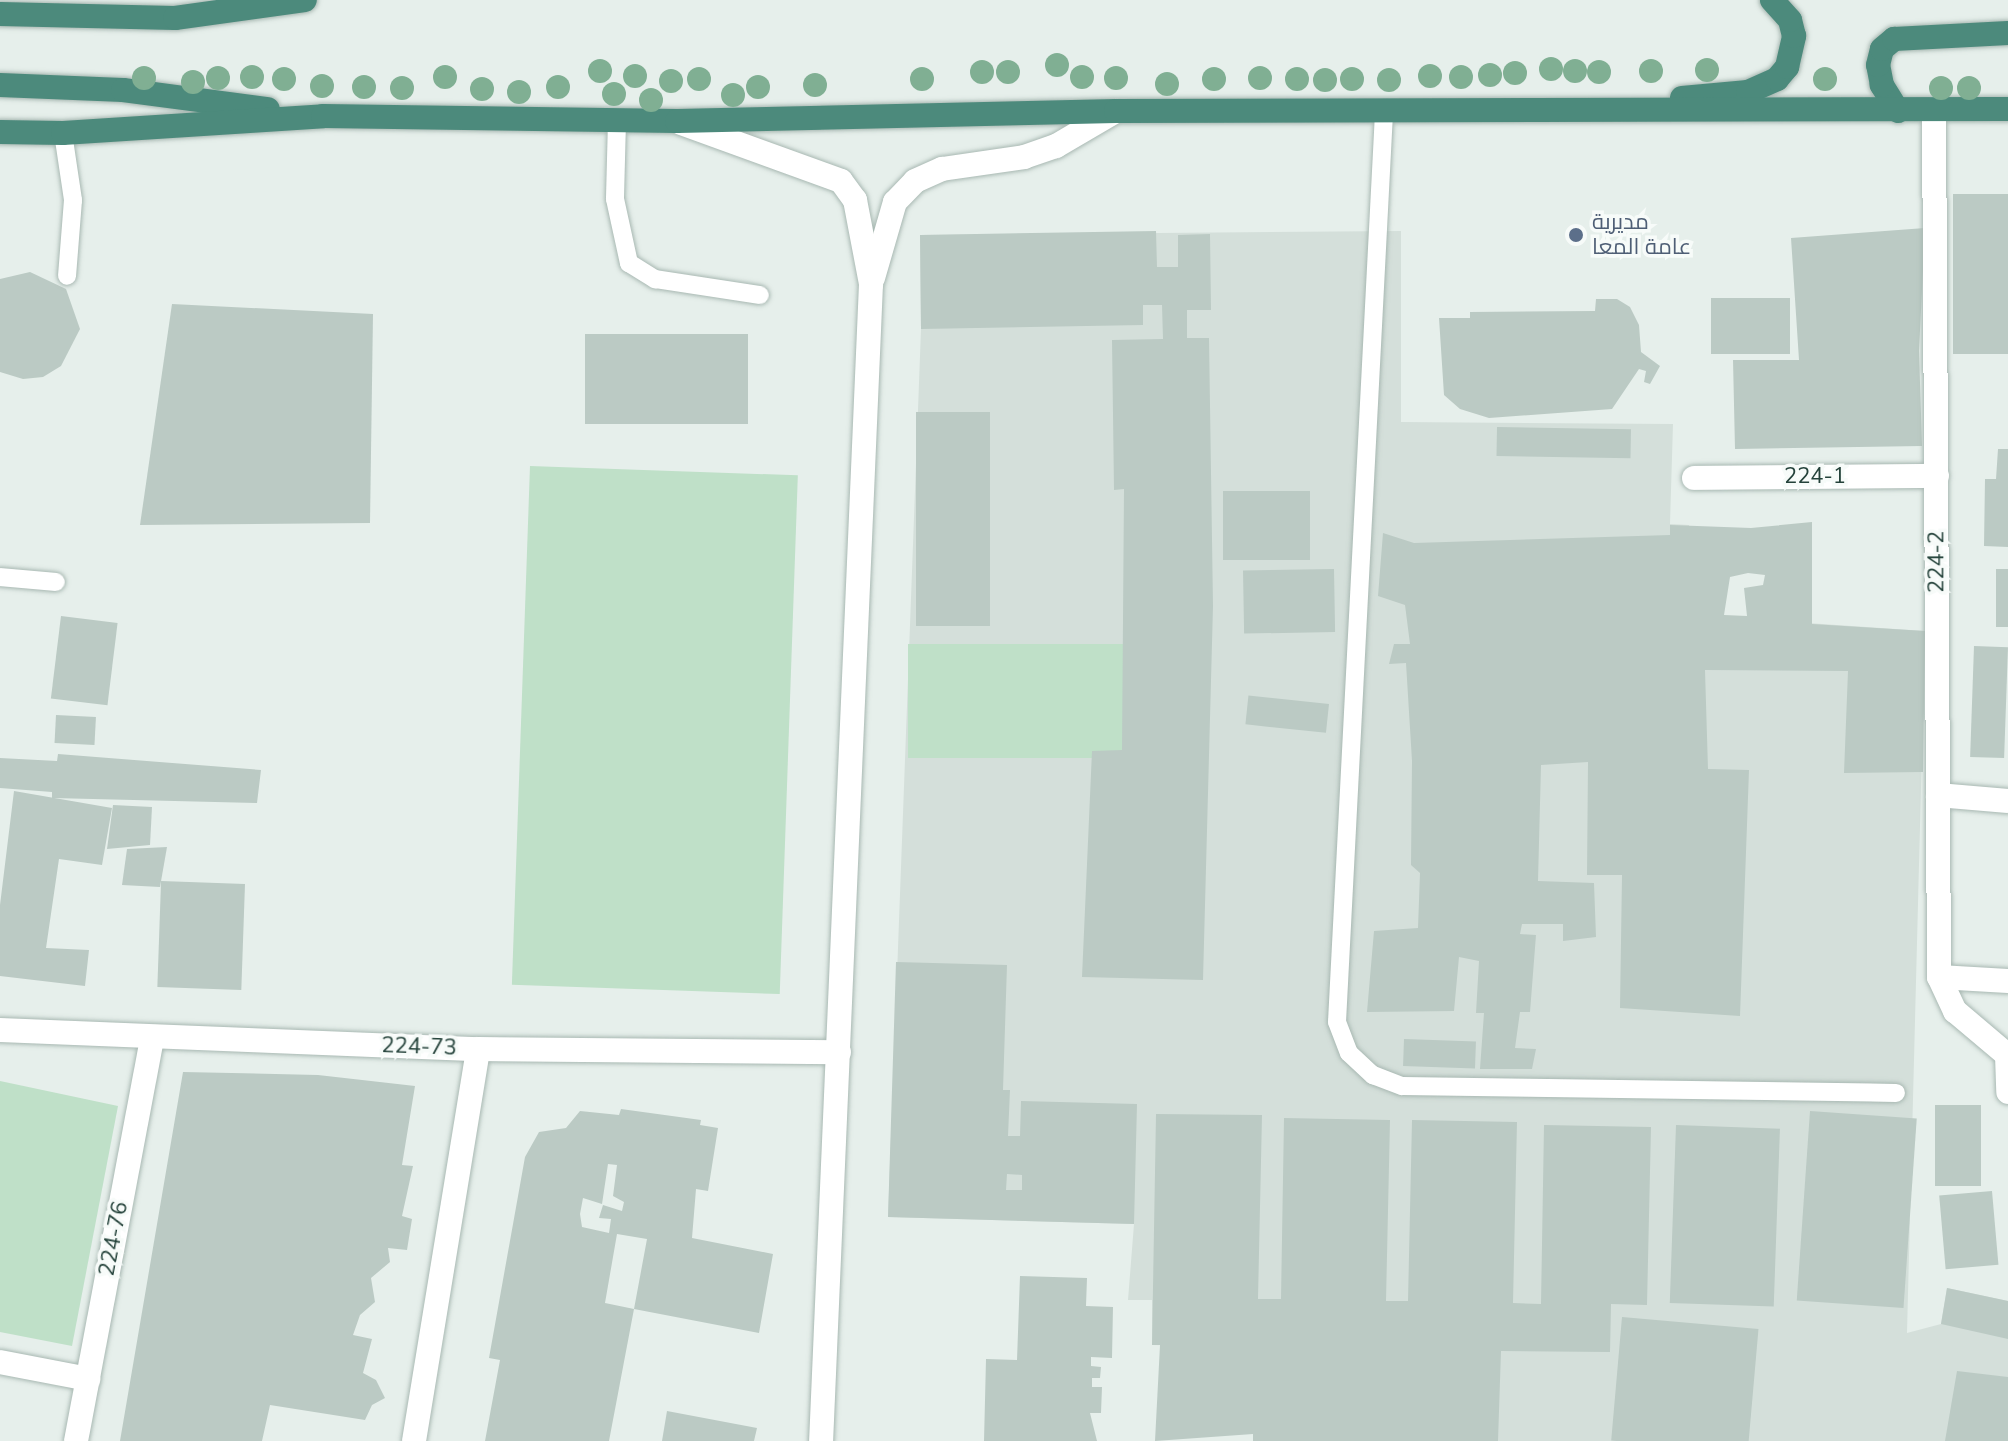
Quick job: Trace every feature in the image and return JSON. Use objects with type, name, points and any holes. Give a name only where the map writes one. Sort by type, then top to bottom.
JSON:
[{"type":"highway","points":[[0,14],[175,18],[305,0]]},
{"type":"highway","points":[[1639,112],[1660,100],[1748,92],[1777,79],[1787,67],[1794,36],[1790,20],[1772,0]]},
{"type":"highway","points":[[1898,111],[1882,85],[1878,65],[1882,49],[1894,39],[2008,33]]},
{"type":"highway","points":[[0,85],[123,90],[323,116]]},
{"type":"highway","points":[[0,132],[63,133],[323,116],[677,121],[1116,111],[1384,113],[2008,109]]},
{"type":"street","name":"224-2","points":[[1934,109],[1939,977],[1955,1011],[2007,1055],[2008,1092]]},
{"type":"street","points":[[871,284],[895,202],[915,181],[942,169],[1046,150],[1116,111]]},
{"type":"street","points":[[677,121],[841,181],[855,200],[871,284],[821,1441]]},
{"type":"street","name":"224-1","points":[[1694,478],[1937,476]]},
{"type":"street","points":[[1938,795],[2008,801]]},
{"type":"street","points":[[1939,977],[2008,981]]},
{"type":"street","name":"224-73","points":[[0,1030],[478,1049],[839,1052]]},
{"type":"street","name":"224-76","points":[[76,1441],[152,1037]]},
{"type":"street","points":[[414,1441],[478,1049]]},
{"type":"street","points":[[0,1362],[88,1379]]},
{"type":"lane","points":[[1384,113],[1337,1022],[1349,1053],[1373,1075],[1402,1086],[1896,1093]]},
{"type":"lane","points":[[617,121],[615,199],[629,263],[655,279],[760,295]]},
{"type":"lane","points":[[63,133],[73,200],[67,276]]},
{"type":"lane","points":[[0,577],[56,582]]},
{"type":"shaded area","points":[[1401,231],[1401,422],[1673,424],[1670,524],[1689,525],[1688,615],[1925,631],[1907,1333],[1941,1324],[1947,1288],[2008,1301],[2008,1441],[1253,1441],[1258,1347],[1152,1345],[1152,1300],[1128,1300],[1134,1224],[888,1217],[921,329],[920,235]]},
{"type":"green space","points":[[530,466],[798,475],[780,994],[512,985]]},
{"type":"green space","points":[[908,644],[1124,644],[1124,758],[908,758]]},
{"type":"green space","points":[[0,1081],[118,1106],[72,1346],[0,1332]]},
{"type":"building","points":[[1953,194],[2008,194],[2008,354],[1953,354]]},
{"type":"building","points":[[1925,228],[1919,351],[1922,446],[1735,449],[1733,360],[1799,360],[1791,238]]},
{"type":"building","points":[[1156,231],[1157,267],[1178,267],[1178,235],[1210,234],[1211,310],[1187,310],[1187,338],[1209,338],[1213,606],[1203,980],[1082,977],[1092,751],[1122,750],[1124,489],[1114,490],[1112,340],[1163,339],[1162,305],[1143,305],[1143,325],[921,329],[920,235]]},
{"type":"building","points":[[30,272],[66,289],[80,329],[61,366],[43,377],[23,379],[0,372],[0,279]]},
{"type":"building","points":[[1711,298],[1790,298],[1790,354],[1711,354]]},
{"type":"building","points":[[1596,299],[1617,299],[1630,307],[1639,325],[1641,352],[1660,366],[1650,384],[1644,382],[1646,371],[1639,369],[1612,409],[1489,418],[1460,409],[1444,395],[1439,318],[1470,318],[1470,312],[1595,311]]},
{"type":"building","points":[[172,304],[373,314],[370,523],[140,525]]},
{"type":"building","points":[[585,334],[748,334],[748,424],[585,424]]},
{"type":"building","points":[[916,412],[990,412],[990,626],[916,626]]},
{"type":"building","points":[[1497,427],[1631,429],[1630,458],[1496,456]]},
{"type":"building","points":[[1998,449],[2008,449],[2008,547],[1984,546],[1985,479],[1996,479]]},
{"type":"building","points":[[1223,491],[1310,491],[1310,560],[1223,560]]},
{"type":"building","points":[[1812,522],[1812,624],[1925,631],[1923,772],[1844,773],[1848,671],[1705,670],[1708,769],[1749,770],[1740,1016],[1620,1008],[1622,875],[1587,875],[1588,762],[1541,765],[1538,881],[1594,883],[1596,937],[1563,941],[1563,924],[1522,924],[1520,934],[1536,935],[1530,1012],[1520,1012],[1515,1048],[1536,1049],[1532,1069],[1480,1069],[1484,1013],[1476,1013],[1479,961],[1459,957],[1454,1011],[1367,1012],[1374,931],[1418,928],[1420,873],[1411,865],[1412,761],[1406,663],[1389,664],[1394,644],[1410,644],[1405,605],[1378,596],[1383,533],[1414,543],[1670,535],[1670,525],[1751,528]],"holes":[[[1748,573],[1765,575],[1763,585],[1744,588],[1747,616],[1724,615],[1730,577]]]},
{"type":"building","points":[[1334,569],[1335,632],[1244,634],[1243,571]]},
{"type":"building","points":[[1996,569],[2008,569],[2008,627],[1996,627]]},
{"type":"building","points":[[61,616],[118,623],[107,705],[51,698]]},
{"type":"building","points":[[1974,646],[2008,647],[2004,758],[1970,757]]},
{"type":"building","points":[[1248,696],[1329,704],[1326,733],[1245,724]]},
{"type":"building","points":[[56,715],[96,717],[94,745],[55,743]]},
{"type":"building","points":[[58,754],[261,770],[257,803],[52,798],[52,792],[0,788],[0,758],[57,761]]},
{"type":"building","points":[[14,791],[112,808],[102,865],[59,859],[46,948],[89,950],[85,986],[0,976],[0,905]]},
{"type":"building","points":[[113,805],[152,807],[150,845],[107,849]]},
{"type":"building","points":[[167,847],[160,887],[122,885],[127,849]]},
{"type":"building","points":[[161,881],[245,884],[241,990],[157,987]]},
{"type":"building","points":[[896,962],[1007,965],[1003,1090],[1010,1090],[1008,1136],[1020,1136],[1021,1101],[1137,1104],[1134,1224],[888,1217]],"holes":[[[1007,1174],[1022,1175],[1022,1190],[1006,1190]]]},
{"type":"building","points":[[1404,1039],[1476,1042],[1475,1068],[1403,1066]]},
{"type":"building","points":[[183,1072],[318,1075],[415,1086],[402,1165],[413,1166],[402,1216],[412,1219],[407,1250],[388,1248],[390,1262],[371,1278],[375,1302],[360,1315],[353,1335],[372,1339],[363,1373],[376,1380],[385,1398],[372,1405],[365,1420],[270,1405],[262,1441],[120,1441]]},
{"type":"building","points":[[1935,1105],[1981,1105],[1981,1186],[1935,1186]]},
{"type":"building","points":[[621,1109],[701,1120],[700,1125],[718,1128],[708,1191],[696,1189],[692,1238],[773,1254],[759,1333],[634,1309],[609,1441],[485,1441],[500,1360],[489,1358],[525,1157],[539,1132],[566,1128],[580,1111],[619,1115]],"holes":[[[608,1164],[617,1165],[613,1196],[624,1202],[622,1211],[603,1205],[599,1218],[611,1219],[609,1233],[582,1227],[580,1214],[583,1198],[602,1204]],[[617,1234],[647,1239],[634,1309],[605,1303]]]},
{"type":"building","points":[[1810,1111],[1917,1118],[1903,1308],[1797,1301]]},
{"type":"building","points":[[1156,1114],[1262,1115],[1258,1299],[1281,1299],[1284,1118],[1390,1120],[1386,1301],[1408,1301],[1412,1120],[1517,1122],[1513,1303],[1541,1304],[1544,1125],[1651,1127],[1647,1305],[1611,1304],[1610,1352],[1501,1351],[1498,1441],[1253,1441],[1253,1434],[1155,1441],[1160,1345],[1152,1345]]},
{"type":"building","points":[[1676,1125],[1780,1129],[1774,1307],[1670,1303]]},
{"type":"building","points":[[1992,1191],[1998,1265],[1946,1269],[1939,1196]]},
{"type":"building","points":[[1020,1276],[1087,1278],[1086,1306],[1113,1307],[1112,1358],[1091,1357],[1091,1366],[1101,1367],[1100,1378],[1092,1378],[1092,1387],[1102,1387],[1101,1413],[1090,1413],[1097,1441],[984,1441],[986,1359],[1017,1360]]},
{"type":"building","points":[[1947,1288],[2008,1301],[2008,1339],[1941,1324]]},
{"type":"building","points":[[1622,1317],[1758,1329],[1749,1441],[1611,1441]]},
{"type":"building","points":[[1957,1371],[2008,1377],[2008,1441],[1945,1441]]},
{"type":"building","points":[[667,1411],[757,1428],[754,1441],[662,1441]]},
{"type":"place","name":"مدیریة عامة المعا","points":[[1576,235]]}]
